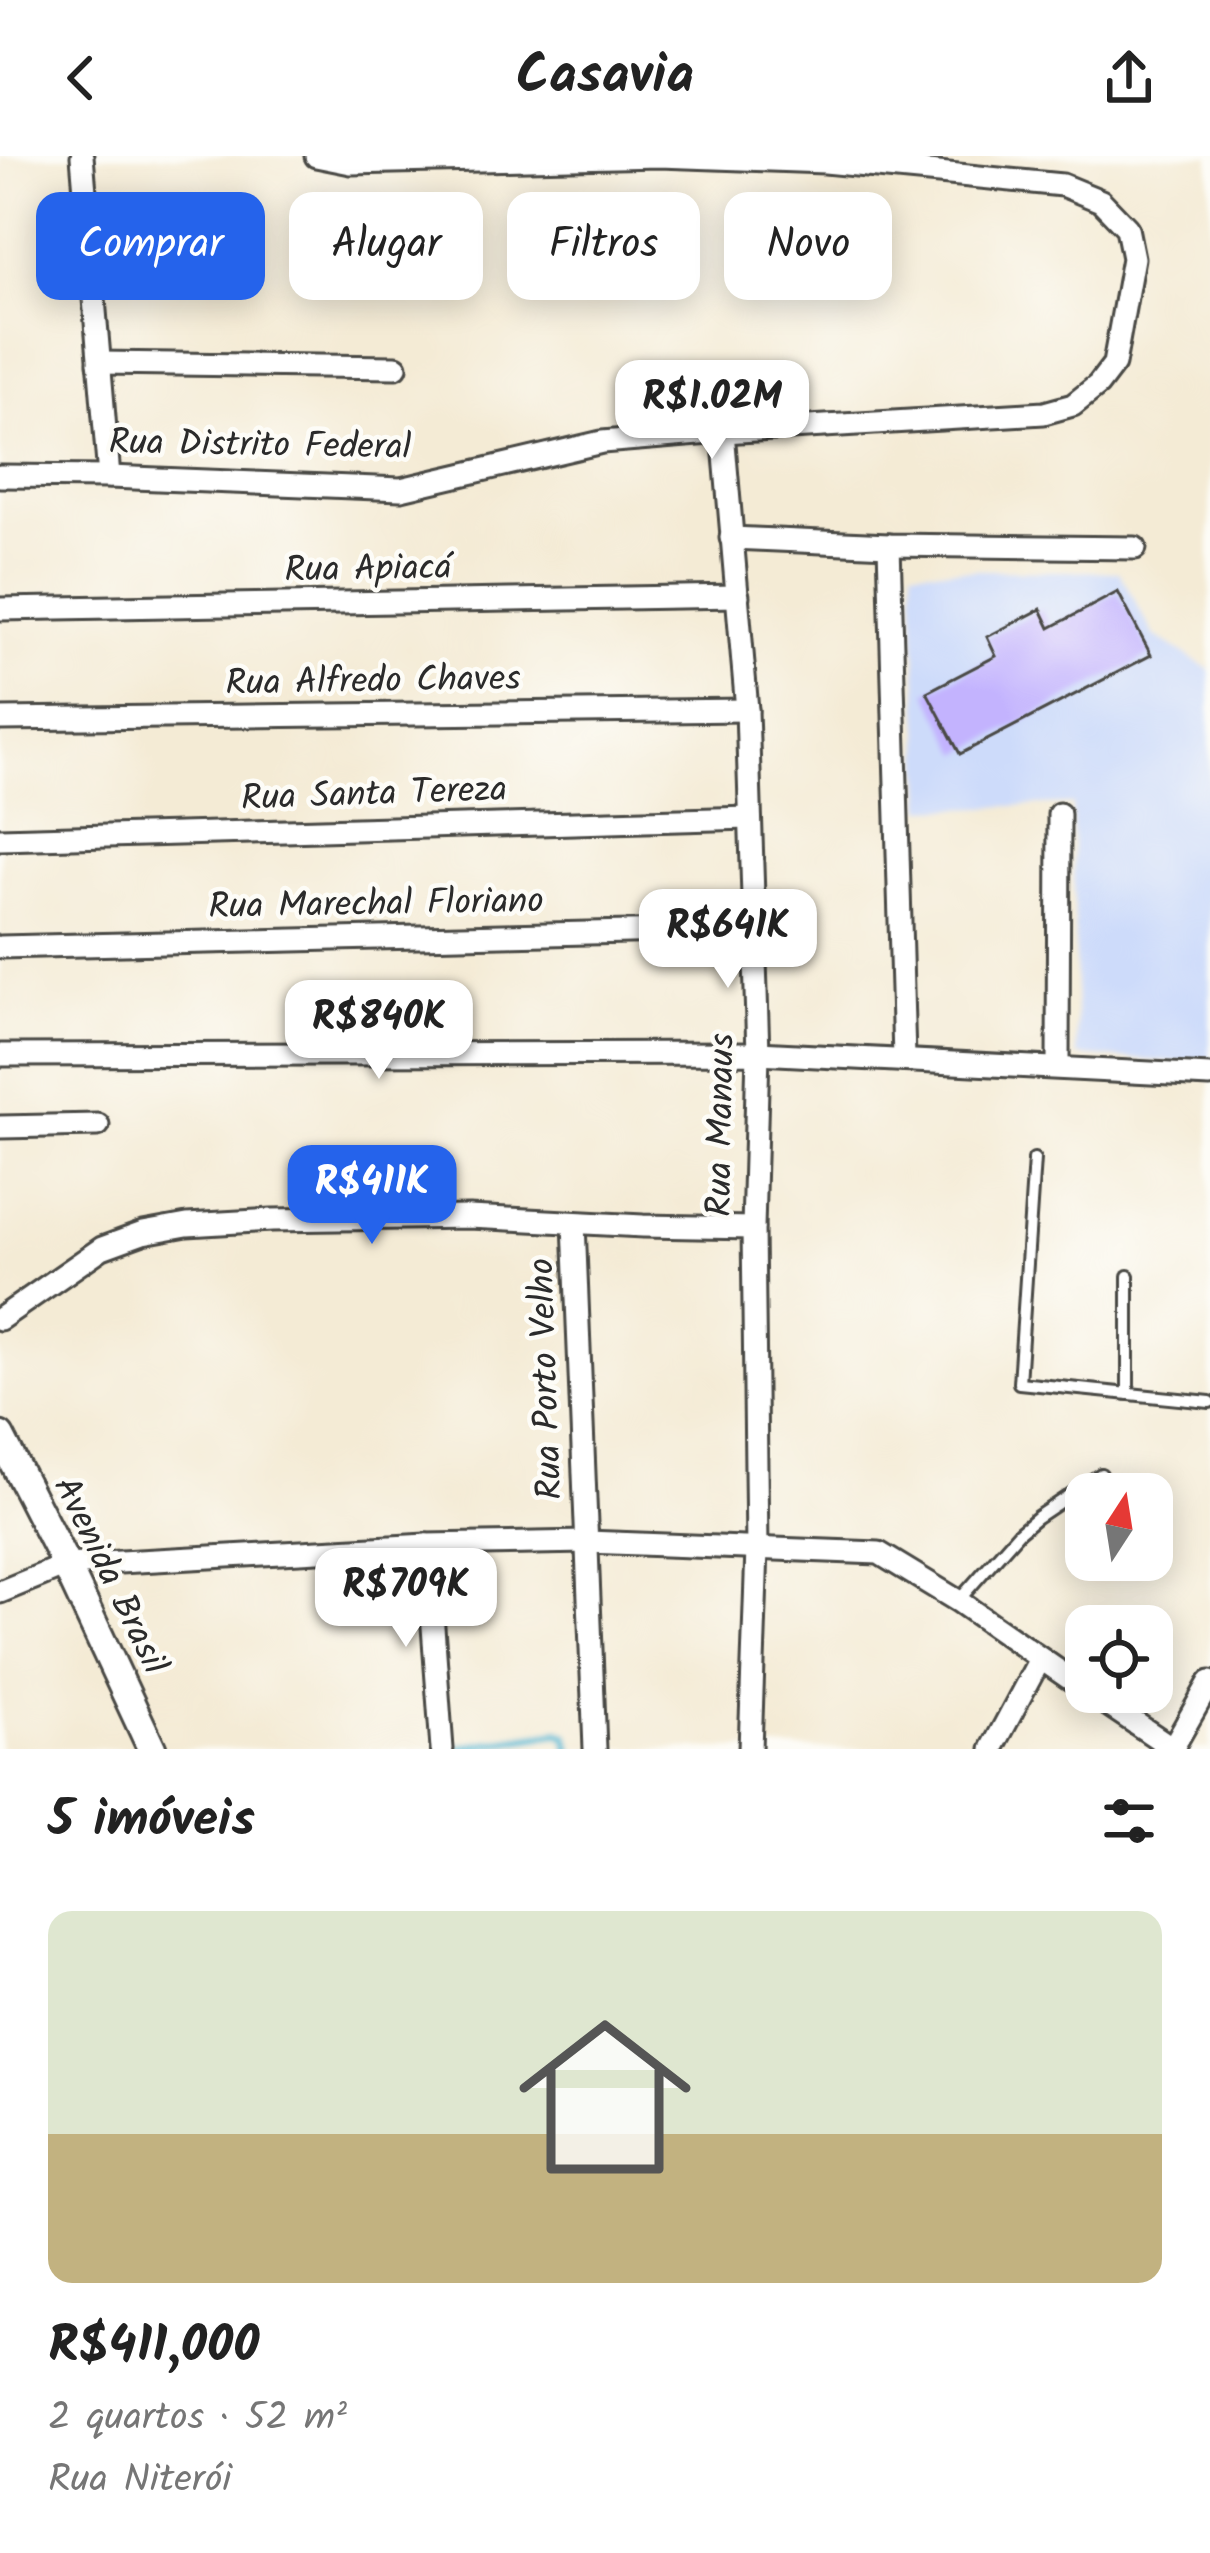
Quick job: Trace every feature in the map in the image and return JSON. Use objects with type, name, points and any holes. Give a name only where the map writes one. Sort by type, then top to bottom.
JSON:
[{"type":"street","points":[[82,156],[109,477]]},
{"type":"street","name":"Rua Distrito Federal","points":[[1,476],[401,489],[602,442],[1044,413],[1073,405],[1114,364],[1133,258],[1127,228],[1101,201],[1062,185],[825,162],[658,156],[351,163],[316,156]]},
{"type":"street","points":[[99,363],[396,367]]},
{"type":"street","name":"Rua Manaus","points":[[723,432],[747,710],[758,1053],[754,1228],[757,1549],[751,1749]]},
{"type":"street","points":[[0,452],[1,476]]},
{"type":"street","points":[[731,538],[1136,548]]},
{"type":"street","points":[[889,545],[904,1058]]},
{"type":"street","name":"Rua Apiacá","points":[[0,609],[738,596]]},
{"type":"street","name":"Rua Alfredo Chaves","points":[[0,719],[747,710]]},
{"type":"street","points":[[1058,1066],[1059,814]]},
{"type":"street","name":"Rua Santa Tereza","points":[[0,839],[750,818]]},
{"type":"street","name":"Rua Marechal Floriano","points":[[0,947],[754,929]]},
{"type":"street","points":[[0,1055],[758,1053],[1210,1076]]},
{"type":"street","points":[[0,1127],[98,1125]]},
{"type":"street","points":[[0,1319],[102,1248],[143,1233],[187,1226],[469,1216],[754,1228]]},
{"type":"street","name":"Rua Porto Velho","points":[[574,1223],[595,1749]]},
{"type":"street","name":"Avenida Brasil","points":[[0,1436],[152,1749]]},
{"type":"street","points":[[0,1592],[66,1565],[427,1544],[587,1542],[879,1553],[1065,1676]]},
{"type":"street","points":[[416,1749],[442,1745],[427,1544]]},
{"type":"street","points":[[992,1749],[1040,1659]]},
{"type":"street","points":[[1120,1713],[1173,1749],[1210,1682]]},
{"type":"lane","points":[[1034,1159],[1019,1382],[1210,1402]]},
{"type":"lane","points":[[1128,1276],[1128,1394]]},
{"type":"lane","points":[[958,1601],[1019,1532],[1065,1498]]},
{"type":"shaded area","points":[[912,569],[1119,572],[1154,635],[1210,670],[1210,1064],[1077,1056],[1072,804],[924,809]]},
{"type":"building","points":[[1118,592],[1151,655],[960,754],[927,692],[996,656],[987,637],[1041,609],[1050,628]]},
{"type":"waterway","points":[[451,1749],[559,1733],[567,1736],[570,1749]]}]
